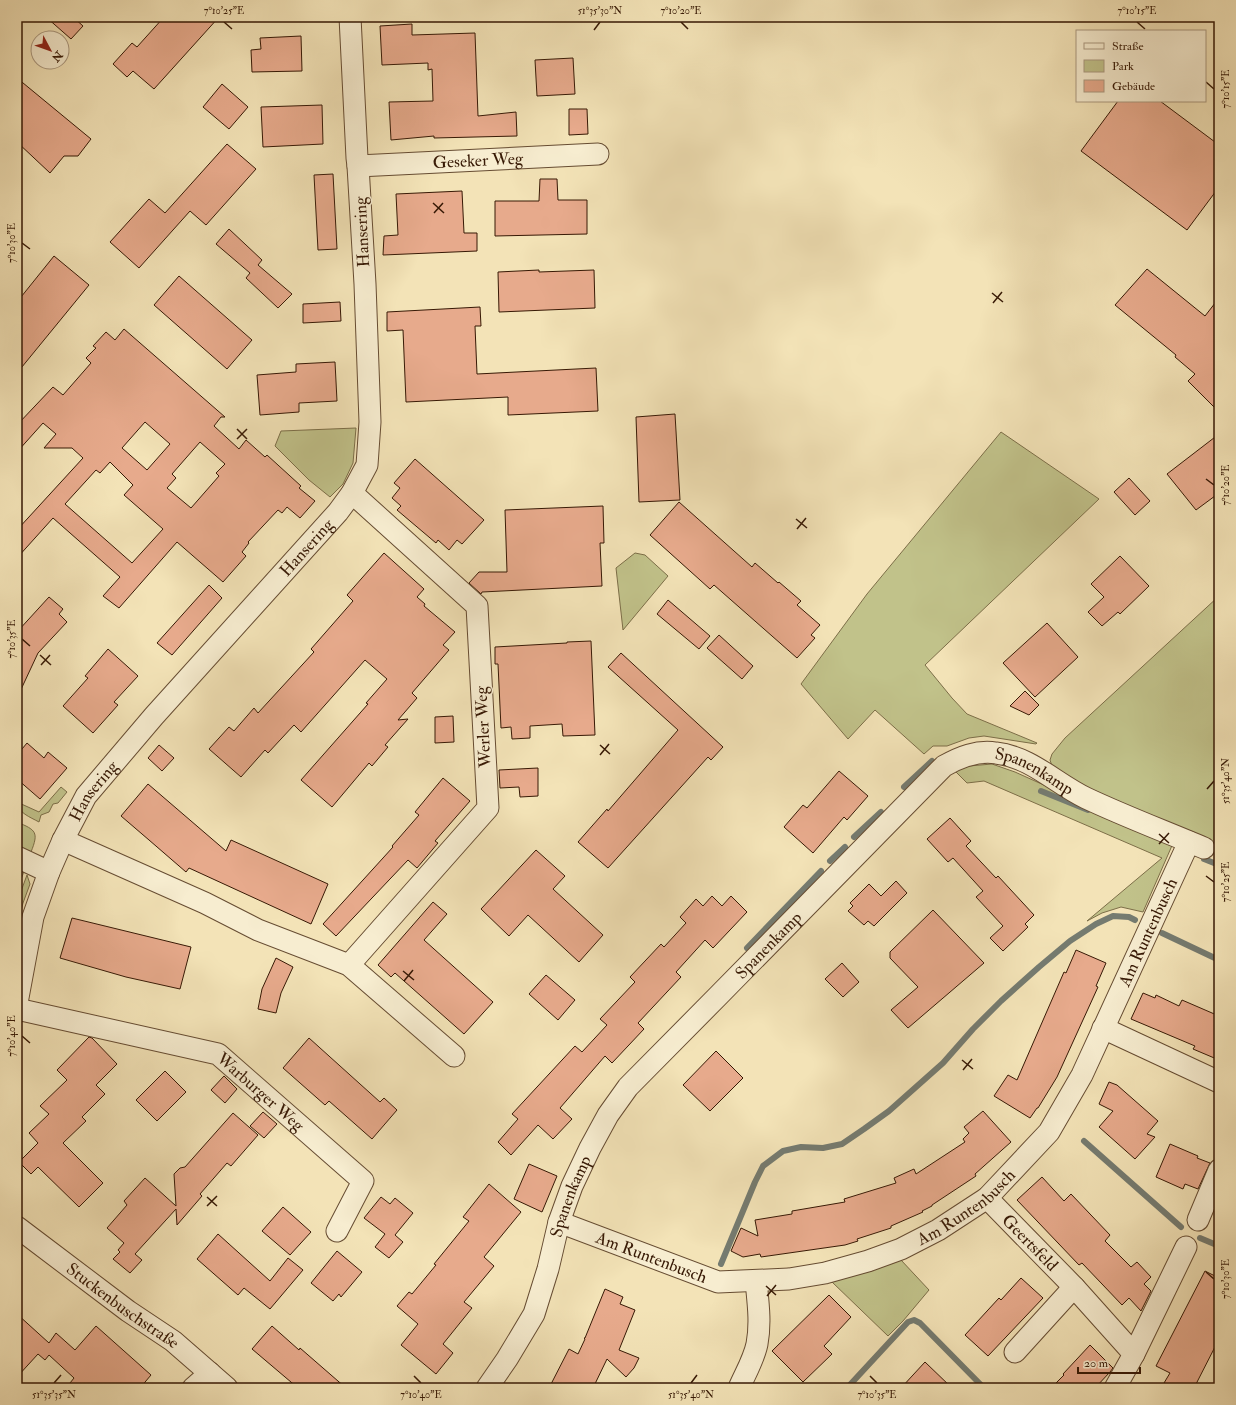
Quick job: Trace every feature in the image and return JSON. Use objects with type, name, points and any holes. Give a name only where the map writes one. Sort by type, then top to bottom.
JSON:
[{"type":"street","name":"Hansering","points":[[17,1003],[33,917],[49,872],[63,840],[86,796],[154,716],[333,518],[352,493],[368,465],[370,422],[365,284],[358,166],[356,158],[350,17]]},
{"type":"street","name":"Geseker Weg","points":[[358,166],[598,154]]},
{"type":"street","name":"Werler Weg","points":[[349,965],[488,808],[477,606],[352,493]]},
{"type":"street","name":"Spanenkamp","points":[[487,1388],[507,1359],[534,1314],[548,1269],[559,1222],[572,1186],[608,1115],[628,1087],[944,766],[959,758],[976,753],[996,753],[1015,757],[1028,762],[1084,797],[1196,845]]},
{"type":"street","points":[[63,840],[205,903],[258,930],[349,965],[454,1056]]},
{"type":"street","name":"Am Runtenbusch","points":[[559,1222],[718,1282],[789,1279],[825,1273],[868,1261],[901,1249],[938,1230],[986,1198],[1049,1132],[1082,1075],[1103,1028],[1196,845]]},
{"type":"street","points":[[17,857],[49,872]]},
{"type":"street","name":"Warburger Weg","points":[[17,1009],[218,1054],[362,1181],[337,1232]]},
{"type":"street","points":[[1103,1028],[1219,1082]]},
{"type":"street","points":[[1198,1220],[1219,1170]]},
{"type":"street","name":"Geertsfeld","points":[[986,1198],[1074,1287],[1134,1354]]},
{"type":"street","name":"Stuckenbuschstraße","points":[[17,1227],[123,1308],[173,1342],[227,1388]]},
{"type":"street","points":[[1115,1388],[1134,1354],[1186,1247]]},
{"type":"street","points":[[739,1388],[757,1345],[759,1318],[756,1281]]},
{"type":"street","points":[[1015,1352],[1074,1287]]},
{"type":"street","points":[[193,1388],[210,1373]]},
{"type":"green space","points":[[356,428],[353,463],[343,484],[330,497],[309,480],[275,446],[281,431]]},
{"type":"green space","points":[[1001,432],[1099,499],[925,665],[967,714],[1037,743],[984,736],[969,738],[947,746],[933,746],[924,754],[875,710],[848,739],[801,684],[867,594]]},
{"type":"green space","points":[[635,553],[645,555],[668,576],[623,630],[616,568]]},
{"type":"green space","points":[[1219,596],[1219,845],[1091,792],[1053,769],[1050,760],[1052,754],[1065,738]]},
{"type":"green space","points":[[992,764],[1015,772],[1174,841],[1143,912],[1121,907],[1102,913],[1087,921],[1162,858],[984,781],[967,783],[955,771],[969,766]]},
{"type":"green space","points":[[61,787],[67,792],[58,803],[53,804],[49,812],[41,815],[39,822],[22,812],[18,806],[17,802],[39,812]]},
{"type":"green space","points":[[17,822],[28,827],[34,832],[35,840],[31,852],[17,846]]},
{"type":"green space","points":[[17,866],[24,869],[17,891]]},
{"type":"green space","points":[[27,875],[30,884],[23,903],[17,927],[17,902]]},
{"type":"green space","points":[[901,1260],[929,1290],[903,1321],[888,1336],[832,1282]]},
{"type":"building","points":[[46,17],[73,17],[83,26],[71,39],[70,30],[61,30]]},
{"type":"building","points":[[164,17],[219,17],[154,89],[133,71],[127,77],[113,64],[132,43],[137,47]]},
{"type":"building","points":[[412,24],[412,35],[475,33],[478,116],[516,112],[517,136],[434,138],[434,136],[391,140],[389,102],[433,101],[432,69],[428,70],[428,63],[382,65],[380,26]]},
{"type":"building","points":[[301,36],[302,71],[252,72],[251,50],[261,49],[260,38]]},
{"type":"building","points":[[573,58],[575,94],[537,96],[535,60]]},
{"type":"building","points":[[17,78],[91,139],[78,156],[64,156],[50,173],[17,142]]},
{"type":"building","points":[[222,84],[248,107],[229,129],[203,107]]},
{"type":"building","points":[[1117,102],[1161,102],[1219,145],[1219,187],[1187,230],[1081,151]]},
{"type":"building","points":[[322,105],[323,144],[263,147],[261,107]]},
{"type":"building","points":[[569,109],[587,109],[588,134],[569,135]]},
{"type":"building","points":[[227,144],[256,169],[206,225],[190,211],[139,268],[110,242],[149,199],[165,213]]},
{"type":"building","points":[[333,174],[337,249],[318,250],[314,175]]},
{"type":"building","points":[[540,179],[557,179],[558,200],[587,200],[587,234],[495,236],[495,201],[539,201]]},
{"type":"building","points":[[462,191],[464,233],[477,233],[477,251],[383,255],[384,236],[398,235],[396,194]]},
{"type":"building","points":[[229,229],[262,260],[258,265],[292,294],[278,308],[246,278],[250,273],[216,244]]},
{"type":"building","points":[[54,256],[89,285],[17,373],[17,302]]},
{"type":"building","points":[[1147,269],[1205,316],[1219,298],[1219,412],[1188,381],[1195,374],[1175,357],[1176,355],[1115,305]]},
{"type":"building","points":[[539,270],[539,272],[594,270],[595,308],[499,312],[498,272]]},
{"type":"building","points":[[179,276],[252,340],[227,369],[154,305]]},
{"type":"building","points":[[340,302],[341,321],[303,323],[303,304]]},
{"type":"building","points":[[480,307],[481,326],[475,326],[477,374],[596,368],[598,411],[508,415],[508,397],[406,402],[403,330],[387,331],[387,312]]},
{"type":"building","points":[[124,329],[225,417],[221,417],[214,426],[239,449],[246,440],[265,457],[267,455],[301,486],[299,488],[315,501],[300,518],[287,507],[282,513],[278,510],[248,542],[249,543],[242,552],[246,556],[223,582],[177,542],[119,608],[103,596],[120,577],[53,518],[17,558],[17,530],[83,458],[72,448],[44,448],[56,434],[43,423],[17,452],[17,425],[53,387],[63,395],[91,363],[86,358],[96,348],[93,346],[106,332],[115,340]],"holes":[[[145,422],[170,444],[147,470],[122,448]],[[200,442],[225,464],[216,473],[219,476],[191,508],[167,488],[176,478],[172,474]],[[110,462],[133,485],[124,495],[163,529],[132,563],[65,504],[96,470],[100,473]]]},
{"type":"building","points":[[335,362],[337,401],[299,403],[299,412],[260,415],[257,375],[296,372],[296,364]]},
{"type":"building","points":[[675,414],[680,500],[639,502],[636,417]]},
{"type":"building","points":[[1219,434],[1219,493],[1196,510],[1167,474]]},
{"type":"building","points":[[415,459],[484,520],[462,544],[457,540],[449,550],[438,540],[436,543],[397,510],[401,506],[392,498],[400,488],[394,483]]},
{"type":"building","points":[[1129,478],[1150,501],[1135,515],[1114,492]]},
{"type":"building","points":[[679,502],[752,567],[755,563],[801,601],[797,605],[820,625],[811,635],[815,638],[797,658],[714,585],[710,589],[650,535]]},
{"type":"building","points":[[603,506],[604,543],[600,543],[602,586],[482,592],[481,594],[469,583],[479,572],[507,572],[505,510]]},
{"type":"building","points":[[384,553],[424,589],[417,597],[425,604],[424,606],[455,632],[443,645],[449,650],[412,693],[417,698],[398,720],[408,719],[385,745],[388,747],[372,766],[369,763],[332,807],[301,780],[368,704],[366,703],[387,679],[365,660],[301,732],[294,725],[268,753],[265,750],[241,777],[209,749],[229,727],[234,731],[254,708],[258,713],[314,652],[311,649],[353,601],[347,595]]},
{"type":"building","points":[[1120,556],[1149,586],[1120,614],[1118,612],[1102,626],[1088,612],[1104,597],[1091,584]]},
{"type":"building","points":[[209,585],[222,598],[172,655],[157,643]]},
{"type":"building","points":[[49,597],[63,609],[59,614],[67,622],[38,653],[17,698],[17,632]]},
{"type":"building","points":[[668,600],[710,636],[699,649],[657,614]]},
{"type":"building","points":[[1047,623],[1078,657],[1035,697],[1003,663]]},
{"type":"building","points":[[719,635],[753,666],[742,679],[707,648]]},
{"type":"building","points":[[591,641],[595,735],[563,736],[562,724],[530,726],[530,738],[512,739],[511,727],[501,728],[498,664],[495,664],[495,647]]},
{"type":"building","points":[[108,649],[138,676],[114,702],[118,705],[93,733],[63,706],[88,678],[85,676]]},
{"type":"building","points":[[621,653],[723,747],[711,760],[708,757],[608,868],[578,842],[607,809],[608,811],[678,730],[608,667]]},
{"type":"building","points":[[1025,691],[1039,705],[1029,715],[1010,706]]},
{"type":"building","points":[[453,716],[454,742],[435,743],[435,717]]},
{"type":"building","points":[[27,743],[44,758],[48,752],[67,768],[40,799],[17,779],[17,755]]},
{"type":"building","points":[[159,745],[174,758],[162,771],[148,758]]},
{"type":"building","points":[[538,768],[538,796],[520,797],[519,787],[500,788],[499,770]]},
{"type":"building","points":[[839,771],[868,796],[847,820],[844,817],[813,853],[784,827],[803,805],[807,808]]},
{"type":"building","points":[[443,778],[470,801],[435,841],[438,843],[417,868],[408,860],[336,936],[323,924],[393,847],[392,846],[419,815],[415,812]]},
{"type":"building","points":[[148,784],[226,851],[231,840],[328,884],[311,924],[189,868],[186,872],[121,816]]},
{"type":"building","points":[[950,818],[971,841],[966,846],[996,878],[998,876],[1034,915],[1025,924],[1028,927],[1003,951],[990,938],[1003,926],[976,897],[983,891],[953,858],[948,862],[927,839]]},
{"type":"building","points":[[536,850],[565,876],[553,889],[603,935],[579,962],[528,915],[509,936],[481,909]]},
{"type":"building","points":[[896,881],[907,893],[874,926],[868,921],[864,925],[848,911],[853,906],[850,903],[869,884],[881,896]]},
{"type":"building","points":[[712,896],[722,906],[731,896],[747,912],[713,948],[705,940],[676,972],[681,977],[638,1023],[644,1029],[612,1063],[605,1056],[560,1108],[572,1119],[553,1139],[538,1125],[511,1155],[498,1142],[518,1119],[512,1114],[575,1046],[582,1052],[607,1025],[600,1019],[635,982],[630,977],[661,944],[664,947],[686,923],[680,917],[696,899],[703,906]]},
{"type":"building","points":[[433,902],[447,914],[424,940],[493,1002],[464,1034],[395,973],[391,977],[378,965]]},
{"type":"building","points":[[933,910],[984,963],[908,1028],[891,1010],[918,987],[890,958],[890,952]]},
{"type":"building","points":[[72,918],[191,947],[180,989],[126,977],[60,958]]},
{"type":"building","points":[[1076,950],[1106,963],[1096,986],[1098,987],[1057,1077],[1030,1118],[994,1096],[1008,1075],[1017,1080],[1064,972],[1066,973]]},
{"type":"building","points":[[276,958],[293,967],[281,993],[276,1013],[258,1009],[262,989]]},
{"type":"building","points":[[842,963],[859,982],[843,997],[825,979]]},
{"type":"building","points":[[546,975],[575,1000],[558,1020],[529,994]]},
{"type":"building","points":[[1143,993],[1155,998],[1156,995],[1179,1006],[1182,1000],[1219,1016],[1219,1060],[1193,1049],[1195,1046],[1131,1019]]},
{"type":"building","points":[[89,1037],[92,1038],[117,1064],[96,1085],[105,1094],[82,1117],[86,1121],[63,1143],[103,1183],[79,1207],[38,1167],[31,1174],[19,1162],[38,1143],[29,1133],[49,1114],[40,1106],[67,1080],[57,1070]]},
{"type":"building","points":[[309,1038],[380,1102],[384,1098],[397,1110],[372,1139],[329,1101],[325,1105],[283,1068]]},
{"type":"building","points":[[716,1051],[743,1078],[710,1111],[683,1085]]},
{"type":"building","points":[[165,1071],[186,1092],[157,1121],[136,1100]]},
{"type":"building","points":[[224,1076],[237,1089],[225,1103],[211,1090]]},
{"type":"building","points":[[1109,1082],[1117,1085],[1158,1121],[1147,1134],[1155,1137],[1135,1159],[1099,1127],[1113,1111],[1099,1104]]},
{"type":"building","points":[[983,1111],[1011,1142],[975,1174],[976,1176],[932,1206],[922,1211],[923,1212],[891,1226],[891,1228],[857,1239],[858,1241],[845,1245],[761,1257],[760,1254],[743,1257],[731,1251],[741,1228],[758,1236],[755,1220],[792,1214],[792,1211],[845,1202],[844,1199],[896,1183],[894,1178],[914,1169],[916,1174],[965,1142],[963,1139],[969,1133],[964,1127]]},
{"type":"building","points":[[263,1112],[277,1124],[264,1138],[250,1126]]},
{"type":"building","points":[[233,1113],[258,1135],[231,1166],[227,1163],[200,1194],[202,1196],[177,1225],[176,1209],[135,1254],[142,1260],[130,1273],[113,1259],[120,1252],[118,1250],[124,1243],[107,1228],[127,1205],[124,1201],[145,1178],[176,1206],[174,1174],[180,1168],[185,1167]]},
{"type":"building","points":[[1170,1144],[1210,1163],[1198,1189],[1185,1184],[1183,1189],[1156,1177]]},
{"type":"building","points":[[529,1164],[557,1176],[542,1212],[514,1199]]},
{"type":"building","points":[[1042,1177],[1064,1201],[1071,1194],[1110,1235],[1105,1241],[1131,1267],[1137,1262],[1151,1277],[1144,1284],[1151,1291],[1141,1311],[1129,1298],[1122,1305],[1082,1263],[1079,1265],[1017,1200]]},
{"type":"building","points":[[489,1184],[521,1212],[484,1257],[494,1266],[464,1302],[472,1308],[443,1344],[453,1353],[436,1374],[401,1345],[418,1324],[397,1306],[409,1292],[412,1294],[436,1265],[434,1264],[469,1221],[463,1217]]},
{"type":"building","points":[[381,1197],[390,1204],[395,1198],[413,1213],[395,1235],[403,1242],[389,1258],[375,1247],[385,1234],[364,1218]]},
{"type":"building","points":[[283,1207],[311,1232],[290,1255],[262,1231]]},
{"type":"building","points":[[218,1234],[270,1281],[288,1258],[303,1270],[270,1309],[244,1288],[238,1295],[197,1259]]},
{"type":"building","points":[[337,1251],[362,1272],[341,1297],[339,1294],[333,1301],[311,1283]]},
{"type":"building","points":[[1205,1271],[1219,1278],[1219,1339],[1194,1388],[1173,1388],[1164,1383],[1170,1373],[1156,1366]]},
{"type":"building","points":[[1021,1278],[1043,1298],[988,1356],[965,1335],[999,1298],[1001,1300]]},
{"type":"building","points":[[605,1289],[623,1297],[620,1304],[635,1310],[619,1350],[639,1358],[634,1368],[626,1377],[607,1359],[593,1388],[549,1388],[569,1349],[578,1354]]},
{"type":"building","points":[[829,1295],[851,1317],[824,1346],[832,1354],[803,1382],[772,1351]]},
{"type":"building","points":[[17,1314],[49,1343],[56,1333],[75,1350],[96,1326],[151,1375],[140,1388],[66,1388],[74,1378],[49,1355],[45,1360],[38,1354],[17,1377]]},
{"type":"building","points":[[272,1326],[346,1388],[298,1388],[252,1349]]},
{"type":"building","points":[[1090,1345],[1113,1368],[1110,1372],[1095,1388],[1051,1388],[1064,1375],[1063,1374]]},
{"type":"building","points":[[925,1362],[952,1388],[901,1388]]},
{"type":"waterway","points":[[904,787],[932,761]]},
{"type":"waterway","points":[[1041,791],[1088,810]]},
{"type":"waterway","points":[[854,837],[881,812]]},
{"type":"waterway","points":[[830,861],[845,847]]},
{"type":"waterway","points":[[1204,859],[1219,865]]},
{"type":"waterway","points":[[747,948],[821,871]]},
{"type":"waterway","points":[[721,1264],[763,1166],[783,1151],[801,1147],[823,1148],[842,1144],[889,1111],[943,1063],[973,1029],[1001,1001],[1070,941],[1096,924],[1113,916],[1129,917],[1135,920]]},
{"type":"waterway","points":[[1162,933],[1219,960]]},
{"type":"waterway","points":[[1084,1141],[1181,1227]]},
{"type":"waterway","points":[[1200,1238],[1219,1246]]},
{"type":"waterway","points":[[847,1388],[908,1322],[914,1320],[920,1323],[984,1388]]}]
